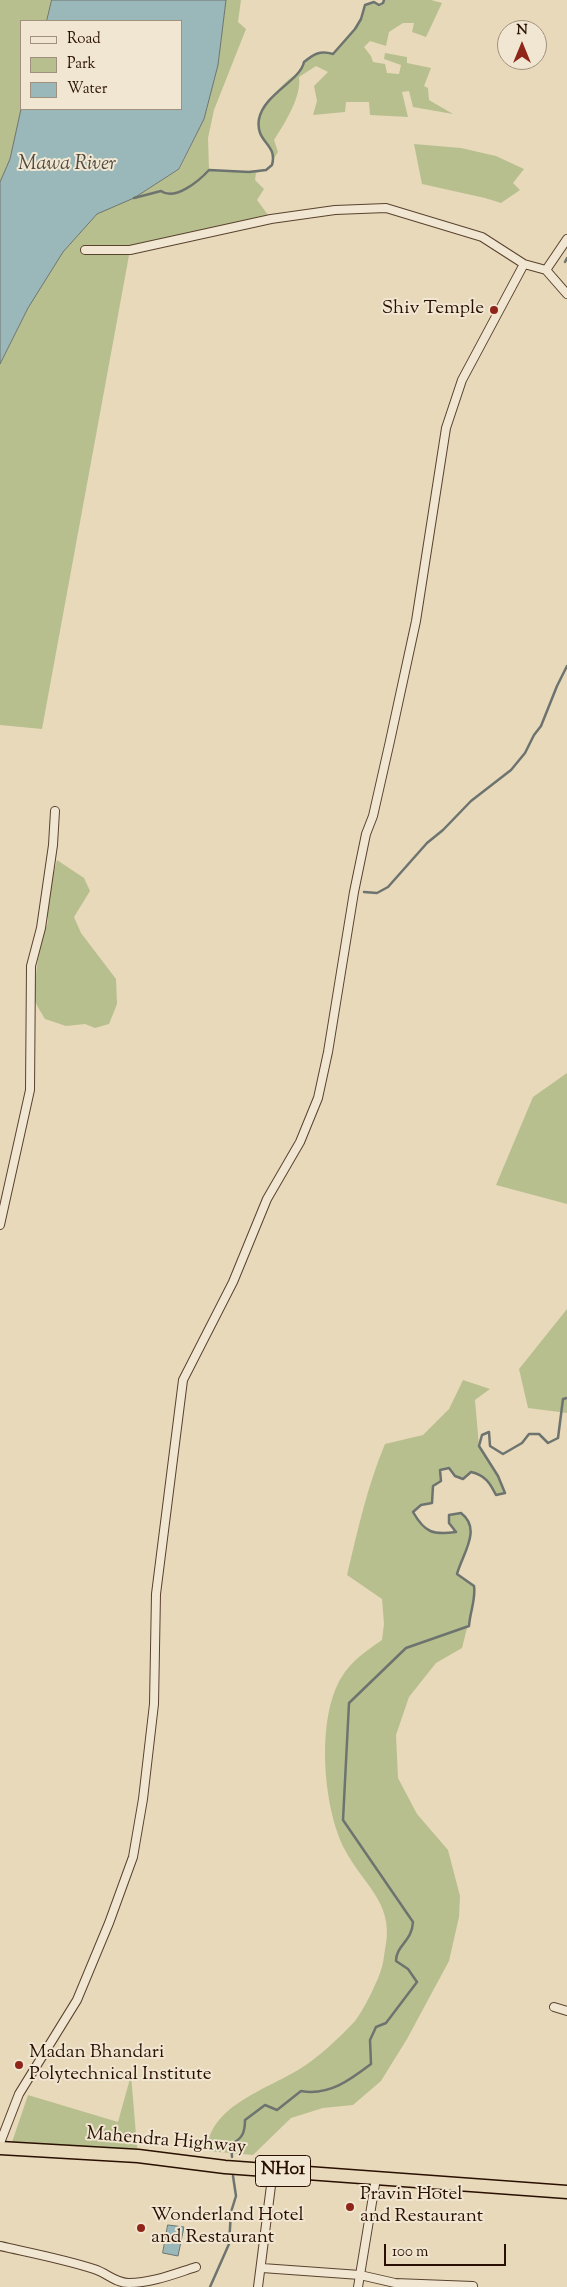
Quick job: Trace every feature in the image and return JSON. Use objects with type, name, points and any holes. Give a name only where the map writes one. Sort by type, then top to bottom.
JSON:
[{"type":"highway","name":"Mahendra Highway","points":[[0,2148],[138,2156],[225,2167],[567,2192]]},
{"type":"street","points":[[85,250],[130,250],[271,220],[335,210],[386,208],[482,236],[524,264],[546,270],[567,294]]},
{"type":"street","points":[[546,270],[567,239]]},
{"type":"street","points":[[0,2143],[19,2094],[77,2000],[109,1923],[133,1857],[143,1799],[154,1704],[156,1594],[182,1380],[234,1282],[267,1199],[300,1142],[318,1098],[328,1052],[354,892],[367,833],[373,816],[416,621],[446,428],[462,380],[524,264]]},
{"type":"street","points":[[0,1225],[30,1090],[31,966],[41,928],[55,811]]},
{"type":"street","points":[[554,2007],[567,2012]]},
{"type":"street","points":[[258,2287],[262,2268],[273,2170]]},
{"type":"street","points":[[358,2287],[376,2178]]},
{"type":"street","points":[[0,2246],[79,2264],[105,2272],[118,2282],[127,2283],[148,2282],[196,2267]]},
{"type":"street","points":[[262,2268],[360,2275],[395,2283],[474,2286]]},
{"type":"green space","points":[[0,0],[52,0],[47,20],[20,20],[21,110],[10,159],[0,182]]},
{"type":"green space","points":[[226,0],[241,0],[238,22],[246,29],[214,110],[208,138],[209,170],[231,172],[266,170],[256,173],[255,180],[264,189],[257,200],[271,219],[130,250],[42,729],[0,725],[0,364],[28,308],[63,252],[97,214],[134,198],[180,169],[204,119],[218,65]]},
{"type":"green space","points":[[384,0],[431,0],[442,3],[426,37],[412,32],[414,23],[403,23],[389,32],[386,46],[370,41],[364,47],[373,62],[385,64],[387,73],[399,74],[401,65],[384,59],[385,53],[407,57],[407,63],[431,68],[424,86],[428,88],[429,100],[453,114],[413,107],[409,91],[402,92],[408,117],[370,115],[369,102],[346,102],[345,112],[313,115],[317,101],[314,86],[328,72],[316,66],[299,77],[295,101],[288,118],[274,140],[278,152],[273,160],[271,150],[261,137],[259,130],[261,115],[267,102],[287,81],[300,71],[304,62],[318,53],[333,54],[355,29],[361,19],[365,5],[374,2],[379,5]]},
{"type":"green space","points":[[414,144],[461,148],[496,156],[524,169],[513,183],[520,190],[501,203],[422,184]]},
{"type":"green space","points":[[57,860],[84,878],[90,891],[74,917],[81,933],[116,979],[117,1004],[109,1024],[95,1028],[85,1024],[66,1026],[45,1019],[36,1003],[37,963],[41,941],[48,921],[44,909]]},
{"type":"green space","points":[[567,1073],[567,1204],[496,1185],[533,1097]]},
{"type":"green space","points":[[567,1309],[567,1413],[528,1408],[519,1369]]},
{"type":"green space","points":[[463,1380],[490,1389],[475,1400],[479,1446],[498,1476],[505,1493],[496,1495],[487,1480],[476,1473],[471,1472],[463,1479],[455,1476],[449,1468],[441,1469],[441,1481],[433,1486],[432,1503],[421,1505],[413,1512],[421,1524],[436,1533],[456,1532],[449,1523],[449,1515],[461,1513],[467,1519],[471,1534],[457,1574],[474,1586],[475,1596],[462,1648],[436,1663],[409,1697],[396,1735],[398,1778],[417,1814],[448,1850],[460,1896],[459,1917],[449,1961],[407,2039],[381,2081],[353,2105],[323,2108],[291,2118],[253,2155],[208,2151],[210,2136],[217,2123],[227,2111],[306,2065],[355,2021],[370,1997],[383,1964],[387,1929],[385,1916],[381,1905],[345,1850],[337,1832],[327,1788],[325,1740],[333,1696],[349,1666],[382,1640],[384,1624],[382,1599],[347,1575],[368,1492],[385,1444],[423,1435],[449,1409]]},
{"type":"green space","points":[[131,2075],[138,2158],[9,2151],[28,2095],[118,2122]]},
{"type":"water","name":"Mawa River","points":[[52,0],[226,0],[218,65],[204,119],[179,169],[134,198],[97,214],[63,252],[28,308],[0,364],[0,182],[10,159],[21,110],[182,110],[182,20],[47,20]]},
{"type":"water","points":[[168,2225],[184,2227],[178,2256],[163,2253]]},
{"type":"waterway","points":[[134,198],[161,191],[167,193],[180,192],[209,170],[249,172],[266,170],[272,165],[273,158],[272,152],[260,133],[259,119],[262,110],[274,95],[296,75],[304,62],[314,55],[321,53],[333,54],[355,29],[361,19],[365,5],[374,2],[379,5],[384,0]]},
{"type":"waterway","points":[[565,262],[567,258]]},
{"type":"waterway","points":[[364,892],[377,893],[388,887],[427,843],[443,830],[471,801],[511,770],[525,753],[541,726],[567,666]]},
{"type":"waterway","points":[[232,2157],[231,2144],[242,2135],[245,2120],[265,2105],[277,2110],[301,2091],[311,2092],[330,2089],[347,2081],[371,2064],[370,2040],[376,2027],[386,2023],[417,1982],[408,1969],[396,1961],[399,1951],[410,1934],[413,1922],[343,1820],[349,1703],[406,1648],[469,1626],[474,1586],[457,1574],[471,1534],[467,1519],[461,1513],[449,1515],[449,1523],[456,1532],[435,1533],[426,1528],[413,1512],[421,1505],[432,1503],[433,1486],[441,1481],[440,1470],[449,1468],[455,1476],[463,1479],[471,1472],[476,1473],[487,1480],[496,1495],[505,1493],[498,1476],[479,1446],[482,1435],[489,1432],[490,1446],[503,1454],[522,1443],[529,1434],[539,1434],[548,1443],[558,1438],[563,1399],[567,1398]]},
{"type":"waterway","points":[[210,2287],[229,2244],[231,2212],[236,2196],[233,2176]]},
{"type":"place","name":"Shiv Temple","points":[[494,310]]},
{"type":"place","name":"Madan Bhandari Polytechnical Institute","points":[[19,2065]]},
{"type":"place","name":"Pravin Hotel and Restaurant","points":[[350,2207]]},
{"type":"place","name":"Wonderland Hotel and Restaurant","points":[[141,2228]]}]
